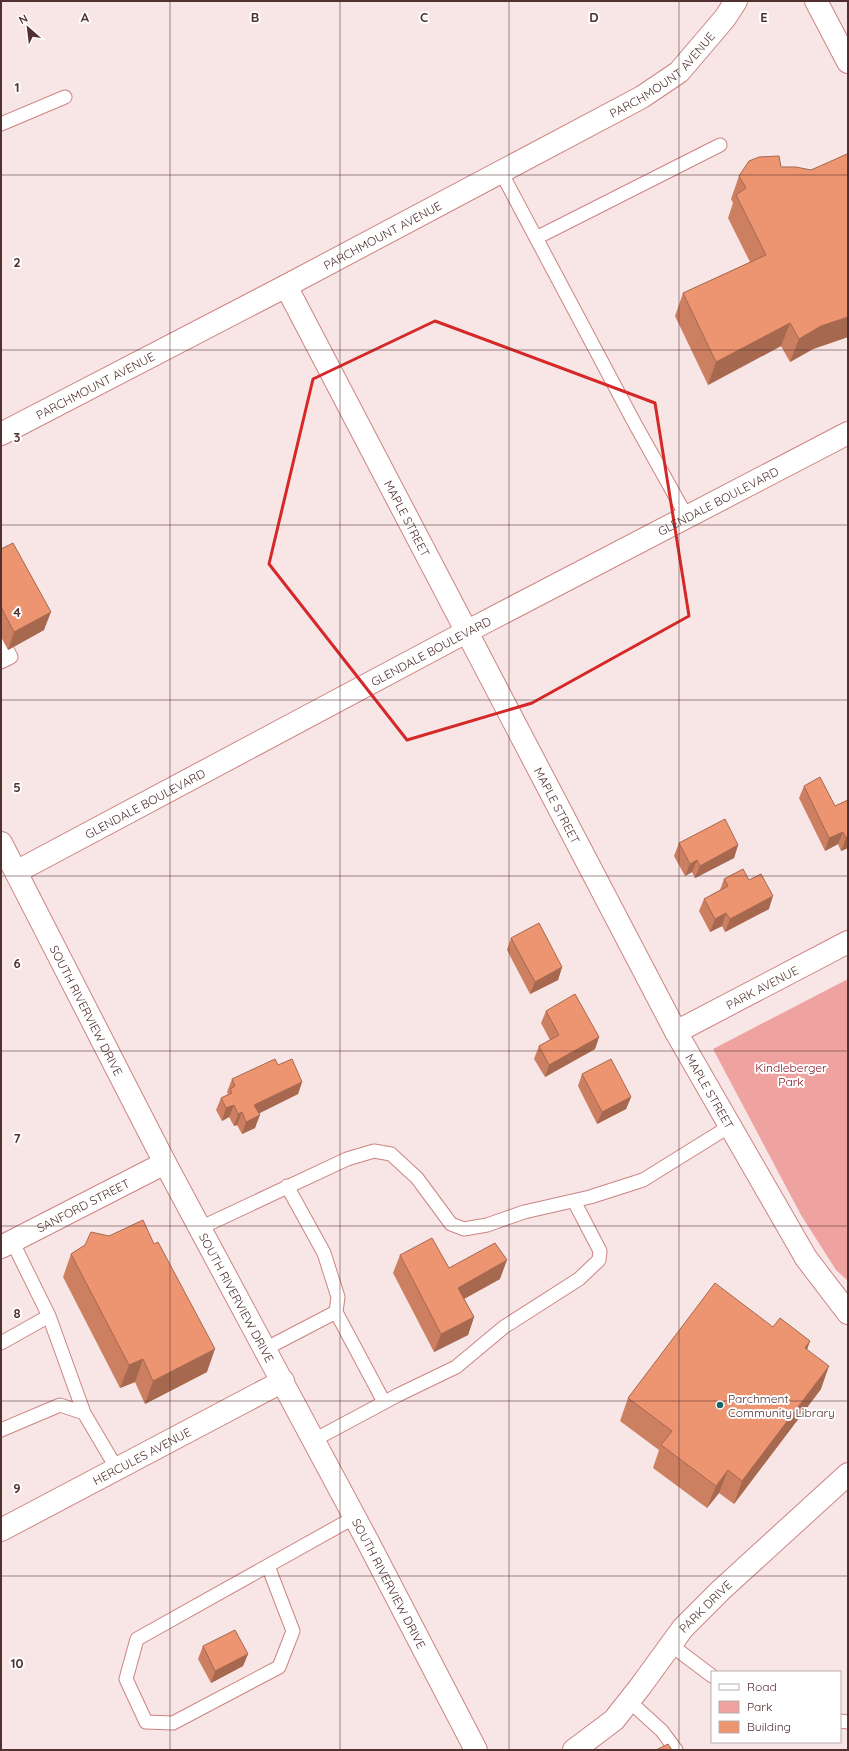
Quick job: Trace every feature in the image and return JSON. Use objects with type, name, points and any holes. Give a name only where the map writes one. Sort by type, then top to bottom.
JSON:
[{"type":"street","name":"PARCHMOUNT AVENUE","points":[[1,434],[286,286],[642,97],[679,72],[725,18],[736,1]]},
{"type":"street","points":[[816,1],[848,62]]},
{"type":"street","name":"MAPLE STREET","points":[[286,286],[676,1032],[806,1258],[848,1313]]},
{"type":"street","name":"GLENDALE BOULEVARD","points":[[16,872],[466,632],[848,433]]},
{"type":"street","name":"SOUTH RIVERVIEW DRIVE","points":[[1,843],[165,1163],[283,1381],[476,1750]]},
{"type":"street","name":"PARK AVENUE","points":[[676,1032],[848,942]]},
{"type":"street","name":"SANFORD STREET","points":[[7,1244],[165,1163]]},
{"type":"street","name":"HERCULES AVENUE","points":[[1,1530],[283,1381]]},
{"type":"street","name":"PARK DRIVE","points":[[581,1748],[614,1720],[683,1628],[848,1474]]},
{"type":"lane","points":[[1,124],[65,97]]},
{"type":"lane","points":[[536,238],[720,145]]},
{"type":"lane","points":[[501,172],[635,424],[687,517]]},
{"type":"lane","points":[[1,637],[11,657],[1,662]]},
{"type":"lane","points":[[200,1228],[347,1159],[374,1151],[391,1154],[417,1178],[451,1224],[464,1229],[487,1225],[524,1212],[574,1201],[643,1180],[730,1126]]},
{"type":"lane","points":[[287,1186],[324,1253],[338,1297],[336,1312],[384,1402]]},
{"type":"lane","points":[[314,1440],[384,1402],[456,1367],[504,1327],[580,1279],[599,1260],[600,1251],[574,1201]]},
{"type":"lane","points":[[7,1244],[49,1316],[84,1413],[117,1469]]},
{"type":"lane","points":[[265,1349],[336,1312]]},
{"type":"lane","points":[[1,1343],[49,1316]]},
{"type":"lane","points":[[1,1430],[60,1404],[84,1413]]},
{"type":"lane","points":[[268,1566],[293,1631],[279,1667],[173,1723],[146,1722],[126,1679],[137,1639],[355,1517]]},
{"type":"lane","points":[[671,1645],[711,1675]]},
{"type":"lane","points":[[629,1701],[662,1732],[676,1750]]},
{"type":"highlighted area","points":[[435,321],[655,403],[689,616],[532,703],[407,740],[269,564],[313,379]]},
{"type":"green space","name":"Kindleberger Park","points":[[848,979],[848,1281],[836,1270],[801,1215],[713,1049]]},
{"type":"building","points":[[847,154],[848,317],[821,326],[799,339],[790,323],[716,362],[683,293],[766,255],[736,195],[746,188],[739,176],[749,161],[759,157],[779,156],[781,167],[796,167],[811,170]]},
{"type":"building","points":[[13,543],[51,612],[14,632],[1,607],[1,549]]},
{"type":"building","points":[[820,777],[835,806],[848,800],[848,837],[846,838],[843,832],[829,838],[804,786]]},
{"type":"building","points":[[725,819],[738,845],[700,866],[697,860],[690,864],[679,843]]},
{"type":"building","points":[[743,869],[749,880],[761,874],[773,896],[730,919],[726,913],[715,919],[704,899],[728,886],[724,879]]},
{"type":"building","points":[[539,923],[562,967],[535,982],[511,938]]},
{"type":"building","points":[[575,994],[599,1037],[549,1065],[539,1046],[559,1035],[546,1011]]},
{"type":"building","points":[[275,1059],[278,1065],[292,1059],[302,1082],[254,1105],[260,1115],[246,1122],[242,1112],[238,1114],[234,1105],[226,1108],[221,1098],[232,1093],[230,1089],[235,1086],[232,1079]]},
{"type":"building","points":[[611,1059],[631,1097],[602,1112],[582,1074]]},
{"type":"building","points":[[143,1220],[154,1244],[158,1242],[215,1349],[153,1381],[143,1359],[129,1365],[71,1254],[85,1245],[91,1232],[109,1236]]},
{"type":"building","points":[[432,1238],[449,1268],[495,1243],[507,1260],[458,1288],[474,1317],[441,1334],[400,1255]]},
{"type":"building","name":"Parchment Community Library","points":[[715,1283],[773,1327],[780,1318],[810,1341],[805,1348],[829,1366],[742,1481],[728,1470],[716,1486],[661,1445],[672,1431],[628,1398]]},
{"type":"building","points":[[235,1630],[248,1654],[215,1671],[203,1646]]},
{"type":"building","points":[[668,1744],[672,1750],[656,1750]]},
{"type":"place","name":"Parchment Community Library","points":[[720,1405]]}]
